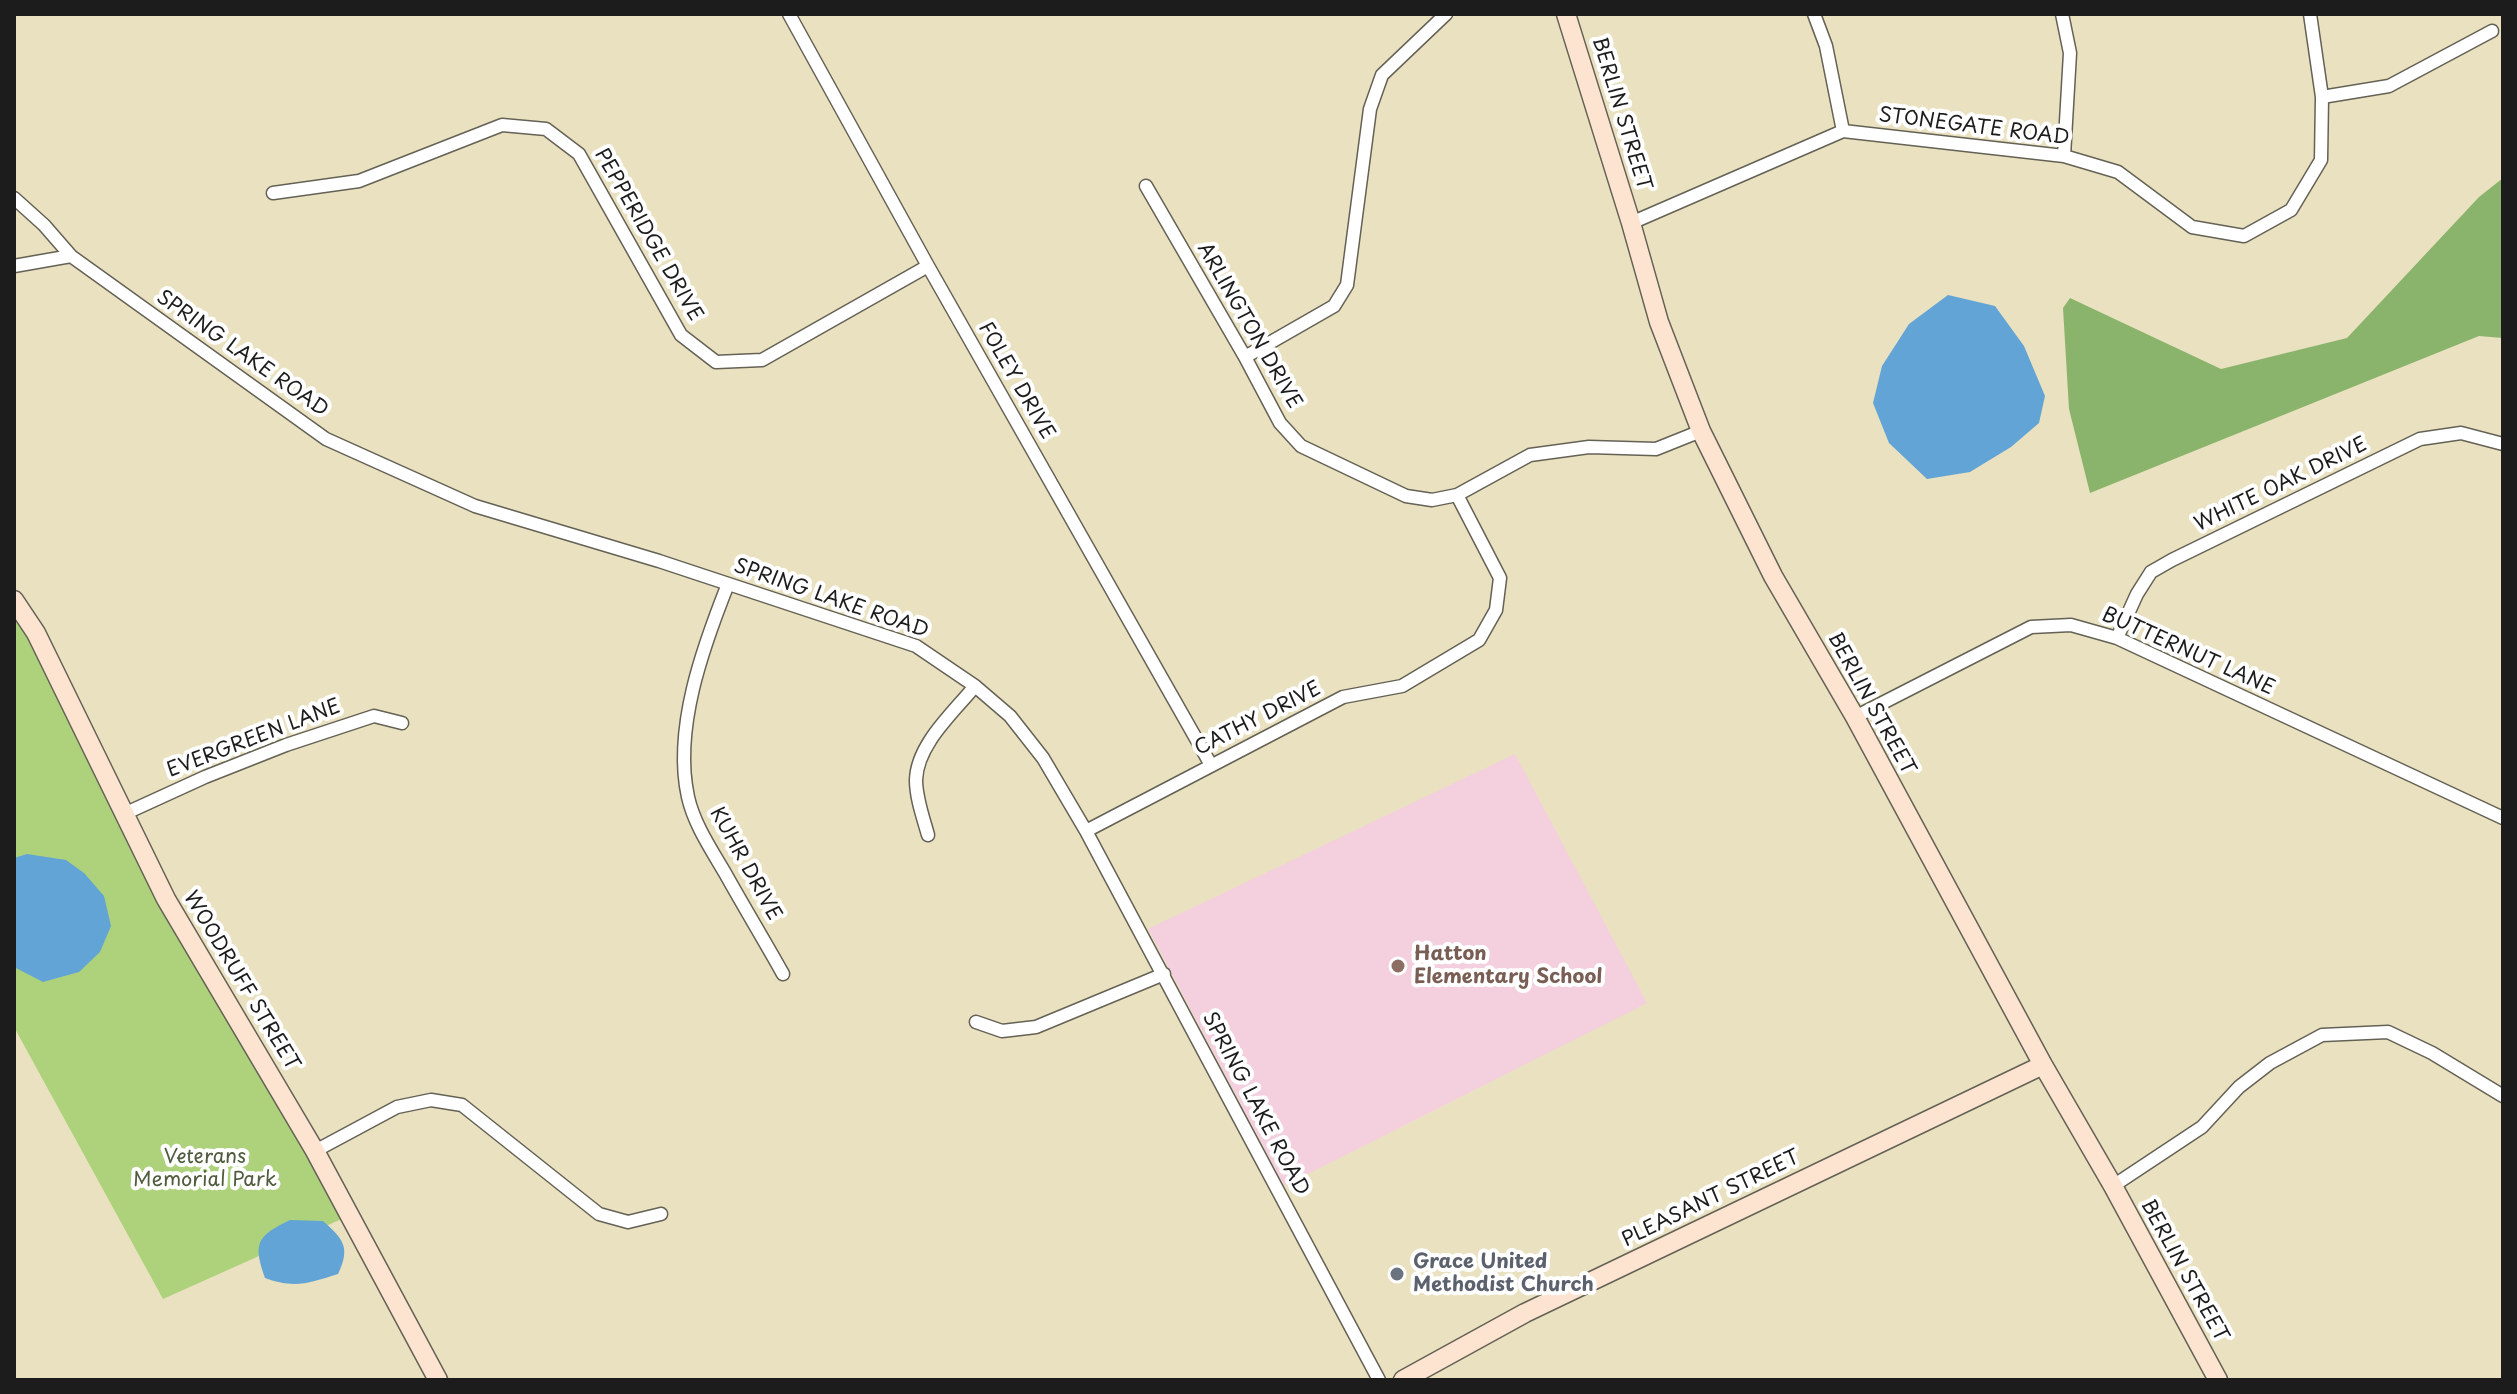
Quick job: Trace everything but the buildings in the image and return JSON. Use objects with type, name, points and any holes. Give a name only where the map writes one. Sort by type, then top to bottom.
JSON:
[{"type":"street","name":"FOLEY DRIVE","points":[[789,14],[1211,765]]},
{"type":"street","points":[[1245,357],[1334,306],[1347,285],[1370,109],[1382,75],[1446,14]]},
{"type":"street","name":"BERLIN STREET","points":[[1566,14],[1659,322],[1701,431],[1773,576],[1855,717],[2218,1380]]},
{"type":"street","points":[[1814,14],[1826,46],[1843,131]]},
{"type":"street","points":[[2062,14],[2070,53],[2064,156]]},
{"type":"street","name":"STONEGATE ROAD","points":[[1631,223],[1843,131],[2064,156],[2118,172],[2192,227],[2244,236],[2291,210],[2321,160],[2322,97],[2310,14]]},
{"type":"street","points":[[2322,97],[2389,86],[2492,31]]},
{"type":"street","name":"PEPPERIDGE DRIVE","points":[[273,193],[359,181],[502,125],[546,129],[579,154],[681,335],[716,362],[762,360],[928,266]]},
{"type":"street","name":"ARLINGTON DRIVE","points":[[1146,186],[1280,423],[1301,446],[1406,496],[1432,500],[1457,495],[1530,455],[1589,447],[1656,449],[1701,431]]},
{"type":"street","name":"SPRING LAKE ROAD","points":[[14,198],[44,225],[71,256],[326,439],[475,506],[916,646],[975,686],[1010,716],[1043,758],[1086,831],[1379,1380]]},
{"type":"street","points":[[14,266],[71,256]]},
{"type":"street","name":"WHITE OAK DRIVE","points":[[2117,638],[2151,572],[2172,560],[2420,439],[2461,433],[2503,444]]},
{"type":"street","name":"CATHY DRIVE","points":[[1086,831],[1343,697],[1402,686],[1479,640],[1496,610],[1500,578],[1457,495]]},
{"type":"street","name":"KUHR DRIVE","points":[[728,584],[703,647],[692,698],[683,763],[688,799],[700,829],[783,974]]},
{"type":"street","name":"WOODRUFF STREET","points":[[14,600],[36,633],[166,899],[315,1151],[438,1380]]},
{"type":"street","name":"BUTTERNUT LANE","points":[[1855,717],[2031,627],[2071,625],[2117,638],[2503,818]]},
{"type":"street","points":[[928,835],[919,805],[916,778],[924,751],[975,686]]},
{"type":"street","name":"EVERGREEN LANE","points":[[124,814],[273,750],[374,716],[402,723]]},
{"type":"street","points":[[976,1022],[1002,1031],[1036,1027],[1164,974]]},
{"type":"street","points":[[2113,1186],[2202,1127],[2239,1087],[2270,1063],[2322,1035],[2388,1032],[2432,1053],[2503,1096]]},
{"type":"street","name":"PLEASANT STREET","points":[[1403,1380],[1525,1313],[2043,1065]]},
{"type":"street","points":[[315,1151],[397,1107],[431,1100],[462,1105],[599,1214],[628,1222],[661,1214]]},
{"type":"shaded area","name":"Hatton Elementary School","points":[[1515,754],[1647,1003],[1284,1186],[1148,929]]},
{"type":"green space","points":[[2503,178],[2503,338],[2479,336],[2090,493],[2069,409],[2063,308],[2070,298],[2221,369],[2347,338],[2479,197]]},
{"type":"green space","name":"Veterans Memorial Park","points":[[14,611],[346,1217],[163,1299],[14,1027]]},
{"type":"water","points":[[1948,295],[1995,306],[2024,346],[2045,396],[2039,423],[2011,447],[1970,472],[1927,479],[1889,443],[1873,403],[1882,366],[1909,324]]},
{"type":"water","points":[[27,854],[66,860],[84,873],[104,896],[111,926],[100,952],[79,972],[43,982],[14,967],[14,858]]},
{"type":"water","points":[[290,1220],[323,1221],[336,1233],[344,1250],[338,1274],[302,1284],[265,1278],[259,1257],[260,1242],[270,1231]]},
{"type":"place","name":"Hatton Elementary School","points":[[1398,966]]},
{"type":"place","name":"Grace United Methodist Church","points":[[1397,1274]]}]
